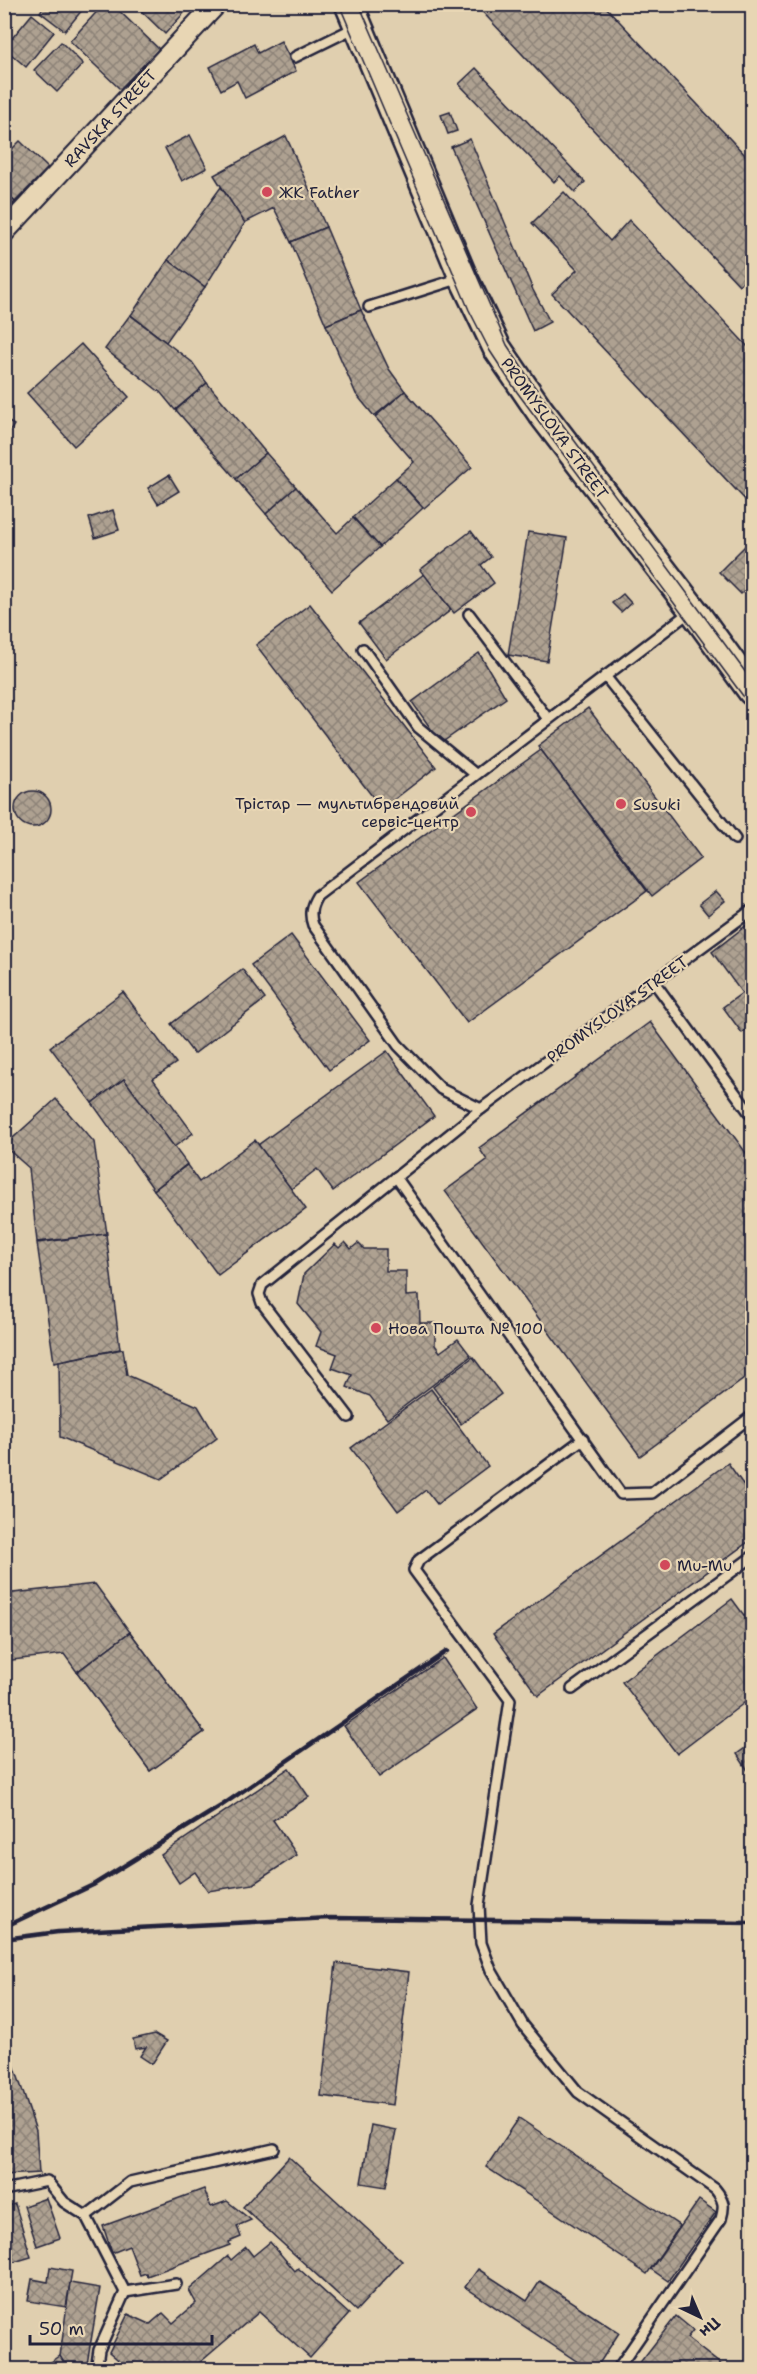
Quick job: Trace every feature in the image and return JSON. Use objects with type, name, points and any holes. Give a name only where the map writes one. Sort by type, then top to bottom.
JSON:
[{"type":"main road","name":"PROMYSLOVA STREET","points":[[353,15],[464,277],[497,348],[540,411],[753,691]]},
{"type":"street","name":"RAVSKA STREET","points":[[4,232],[216,4]]},
{"type":"lane","points":[[295,57],[353,15]]},
{"type":"lane","points":[[369,308],[464,277]]},
{"type":"lane","points":[[482,1109],[441,1089],[398,1045],[313,926],[310,911],[317,896],[693,610]]},
{"type":"lane","points":[[469,614],[548,719]]},
{"type":"lane","points":[[363,649],[418,727],[475,774]]},
{"type":"lane","points":[[605,676],[735,839]]},
{"type":"lane","name":"PROMYSLOVA STREET","points":[[349,1418],[262,1303],[260,1290],[482,1109],[753,910]]},
{"type":"lane","points":[[654,982],[753,1116]]},
{"type":"lane","points":[[396,1177],[621,1494],[652,1493],[753,1416]]},
{"type":"lane","points":[[583,1439],[419,1560],[414,1570],[510,1700],[479,1905],[481,1943],[492,1970],[523,2025],[578,2092],[715,2189],[722,2198],[724,2209],[721,2219],[617,2370]]},
{"type":"lane","points":[[572,1689],[753,1557]]},
{"type":"lane","points":[[86,2216],[130,2182],[274,2149]]},
{"type":"lane","points":[[4,2190],[46,2181],[64,2202],[86,2216],[125,2292]]},
{"type":"lane","points":[[125,2292],[176,2284]]},
{"type":"lane","points":[[96,2370],[99,2350],[125,2292]]},
{"type":"building","points":[[46,4],[87,4],[65,31],[40,12]]},
{"type":"building","points":[[104,4],[112,4],[159,49],[120,89],[70,41]]},
{"type":"building","points":[[139,4],[192,4],[165,34],[137,7]]},
{"type":"building","points":[[475,4],[603,4],[748,158],[752,153],[752,272],[739,285]]},
{"type":"building","points":[[32,14],[54,32],[26,67],[4,48]]},
{"type":"building","points":[[281,41],[296,71],[245,98],[237,81],[221,90],[210,67],[254,44],[258,53]]},
{"type":"building","points":[[61,42],[83,64],[57,92],[34,70]]},
{"type":"building","points":[[476,68],[585,182],[575,192],[560,176],[554,182],[459,84]]},
{"type":"building","points":[[450,112],[457,131],[448,134],[441,115]]},
{"type":"building","points":[[190,135],[207,168],[182,181],[165,148]]},
{"type":"building","name":"ЖК Father","points":[[286,136],[326,227],[291,242],[274,208],[244,223],[214,175]]},
{"type":"building","points":[[470,139],[533,290],[550,322],[533,331],[451,147]]},
{"type":"building","points":[[20,141],[48,168],[15,202],[4,191],[4,157]]},
{"type":"building","name":"ЖК Father","points":[[221,187],[245,223],[205,287],[168,260]]},
{"type":"building","points":[[4,191],[15,202],[4,213]]},
{"type":"building","points":[[564,192],[610,241],[629,220],[752,351],[752,507],[552,294],[577,270],[532,223]]},
{"type":"building","name":"ЖК Father","points":[[326,227],[361,310],[326,325],[291,242]]},
{"type":"building","points":[[168,260],[205,287],[166,342],[131,315]]},
{"type":"building","points":[[361,310],[389,369],[405,391],[374,416],[356,394],[326,325]]},
{"type":"building","points":[[130,315],[192,362],[207,383],[175,410],[161,393],[105,349]]},
{"type":"building","points":[[81,344],[129,397],[74,446],[27,393]]},
{"type":"building","points":[[207,383],[266,453],[236,479],[176,410]]},
{"type":"building","points":[[405,391],[472,467],[424,508],[396,478],[414,462],[375,417]]},
{"type":"building","points":[[4,419],[14,425],[4,441]]},
{"type":"building","points":[[266,453],[296,487],[266,514],[236,479]]},
{"type":"building","points":[[169,475],[179,491],[158,504],[148,488]]},
{"type":"building","points":[[396,478],[423,508],[380,547],[353,517]]},
{"type":"building","points":[[296,487],[337,533],[353,518],[380,547],[332,590],[266,514]]},
{"type":"building","points":[[113,510],[119,530],[95,538],[89,518]]},
{"type":"building","points":[[471,531],[491,557],[481,565],[494,583],[454,613],[420,570]]},
{"type":"building","points":[[528,532],[567,538],[547,661],[508,655]]},
{"type":"building","points":[[752,539],[752,584],[741,594],[719,572]]},
{"type":"building","points":[[424,574],[451,610],[386,659],[359,623]]},
{"type":"building","points":[[623,594],[631,603],[621,612],[612,603]]},
{"type":"building","points":[[310,604],[436,767],[382,809],[256,645]]},
{"type":"building","points":[[479,653],[506,698],[441,743],[412,702]]},
{"type":"building","name":"Susuki","points":[[588,708],[701,858],[652,896],[538,746]]},
{"type":"building","points":[[541,750],[647,891],[467,1023],[359,882]]},
{"type":"building","points":[[33,791],[46,796],[51,809],[46,822],[33,827],[20,822],[15,809],[20,796]]},
{"type":"building","points":[[716,891],[725,901],[708,915],[699,904]]},
{"type":"building","points":[[752,921],[752,1025],[742,1033],[723,1007],[742,993],[712,952]]},
{"type":"building","points":[[291,935],[370,1040],[329,1070],[251,965]]},
{"type":"building","points":[[242,969],[265,999],[194,1054],[171,1024]]},
{"type":"building","points":[[123,992],[176,1063],[153,1079],[193,1133],[174,1147],[124,1079],[92,1103],[50,1047]]},
{"type":"building","points":[[650,1022],[752,1161],[752,1373],[640,1456],[445,1191],[487,1160],[479,1148]]},
{"type":"building","points":[[387,1051],[434,1116],[333,1191],[317,1169],[291,1189],[258,1145]]},
{"type":"building","points":[[124,1079],[187,1164],[154,1190],[92,1103]]},
{"type":"building","points":[[56,1099],[94,1142],[107,1234],[37,1242],[29,1168],[4,1146]]},
{"type":"building","points":[[255,1140],[306,1209],[218,1275],[154,1190],[187,1165],[199,1182]]},
{"type":"building","points":[[106,1234],[120,1349],[54,1362],[37,1243]]},
{"type":"building","name":"Нова Пошта № 100","points":[[345,1242],[351,1249],[358,1243],[364,1249],[386,1249],[386,1271],[406,1271],[406,1296],[419,1295],[420,1323],[435,1323],[435,1345],[440,1352],[458,1339],[471,1356],[387,1419],[370,1396],[347,1387],[352,1375],[332,1368],[337,1354],[316,1346],[321,1332],[298,1304],[304,1274],[335,1244],[339,1248]]},
{"type":"building","points":[[123,1349],[127,1375],[198,1406],[217,1438],[161,1479],[60,1437],[59,1361]]},
{"type":"building","points":[[473,1357],[501,1394],[461,1424],[433,1387]]},
{"type":"building","points":[[431,1389],[488,1466],[437,1504],[426,1490],[398,1511],[351,1448]]},
{"type":"building","points":[[728,1463],[752,1497],[752,1539],[538,1696],[493,1634]]},
{"type":"building","points":[[95,1584],[130,1632],[77,1672],[64,1654],[4,1661],[4,1594]]},
{"type":"building","points":[[732,1599],[752,1626],[752,1697],[677,1754],[622,1682]]},
{"type":"building","points":[[130,1632],[204,1732],[150,1771],[77,1672]]},
{"type":"building","points":[[130,1632],[204,1732],[150,1771],[77,1672]]},
{"type":"building","points":[[443,1658],[477,1709],[379,1777],[344,1726]]},
{"type":"building","points":[[752,1743],[752,1777],[737,1754]]},
{"type":"building","points":[[289,1768],[309,1797],[273,1820],[297,1855],[253,1884],[208,1891],[195,1872],[179,1883],[161,1855]]},
{"type":"building","points":[[336,1963],[409,1972],[393,2105],[321,2096]]},
{"type":"building","points":[[155,2034],[167,2041],[152,2064],[140,2056],[146,2047],[135,2049],[133,2039]]},
{"type":"building","points":[[4,2035],[36,2131],[39,2173],[4,2175]]},
{"type":"building","points":[[519,2118],[680,2226],[647,2274],[486,2167]]},
{"type":"building","points":[[371,2125],[396,2130],[386,2187],[361,2183]]},
{"type":"building","points":[[289,2157],[402,2261],[356,2311],[243,2207]]},
{"type":"building","points":[[204,2189],[211,2207],[227,2201],[251,2220],[237,2226],[241,2237],[229,2242],[230,2245],[147,2276],[146,2273],[140,2275],[129,2246],[112,2253],[103,2226]]},
{"type":"building","points":[[46,2198],[60,2238],[37,2246],[24,2206]]},
{"type":"building","points":[[699,2200],[716,2212],[668,2281],[651,2269]]},
{"type":"building","points":[[15,2204],[31,2257],[4,2265],[4,2207]]},
{"type":"building","points":[[270,2242],[295,2271],[298,2268],[349,2314],[310,2358],[259,2312],[191,2370],[117,2370],[123,2364],[109,2352],[128,2314],[150,2324],[163,2313],[173,2323],[196,2303],[189,2290],[228,2256],[231,2260],[246,2247],[253,2256]]},
{"type":"building","points":[[50,2267],[72,2271],[66,2307],[28,2301],[32,2279],[48,2282]]},
{"type":"building","points":[[478,2269],[527,2301],[540,2281],[619,2333],[595,2370],[590,2370],[465,2287]]},
{"type":"building","points":[[70,2283],[100,2288],[86,2370],[68,2370],[60,2356]]},
{"type":"building","points":[[676,2316],[693,2330],[687,2338],[728,2370],[640,2370],[638,2365]]},
{"type":"building","points":[[60,2356],[68,2370],[39,2370]]},
{"type":"tram line","points":[[339,4],[469,310],[490,351],[517,392],[752,708]]},
{"type":"tram line","points":[[359,4],[507,345],[532,383],[752,681]]},
{"type":"railway","points":[[4,1927],[93,1885],[221,1806],[447,1651]]},
{"type":"railway","points":[[4,1939],[58,1932],[330,1918],[752,1923]]},
{"type":"place","name":"ЖК Father","points":[[267,192]]},
{"type":"place","name":"Susuki","points":[[621,804]]},
{"type":"place","name":"Трістар — мультибрендовий сервіс-центр","points":[[471,812]]},
{"type":"place","name":"Нова Пошта № 100","points":[[376,1328]]},
{"type":"place","name":"Mu-Mu","points":[[665,1565]]}]
